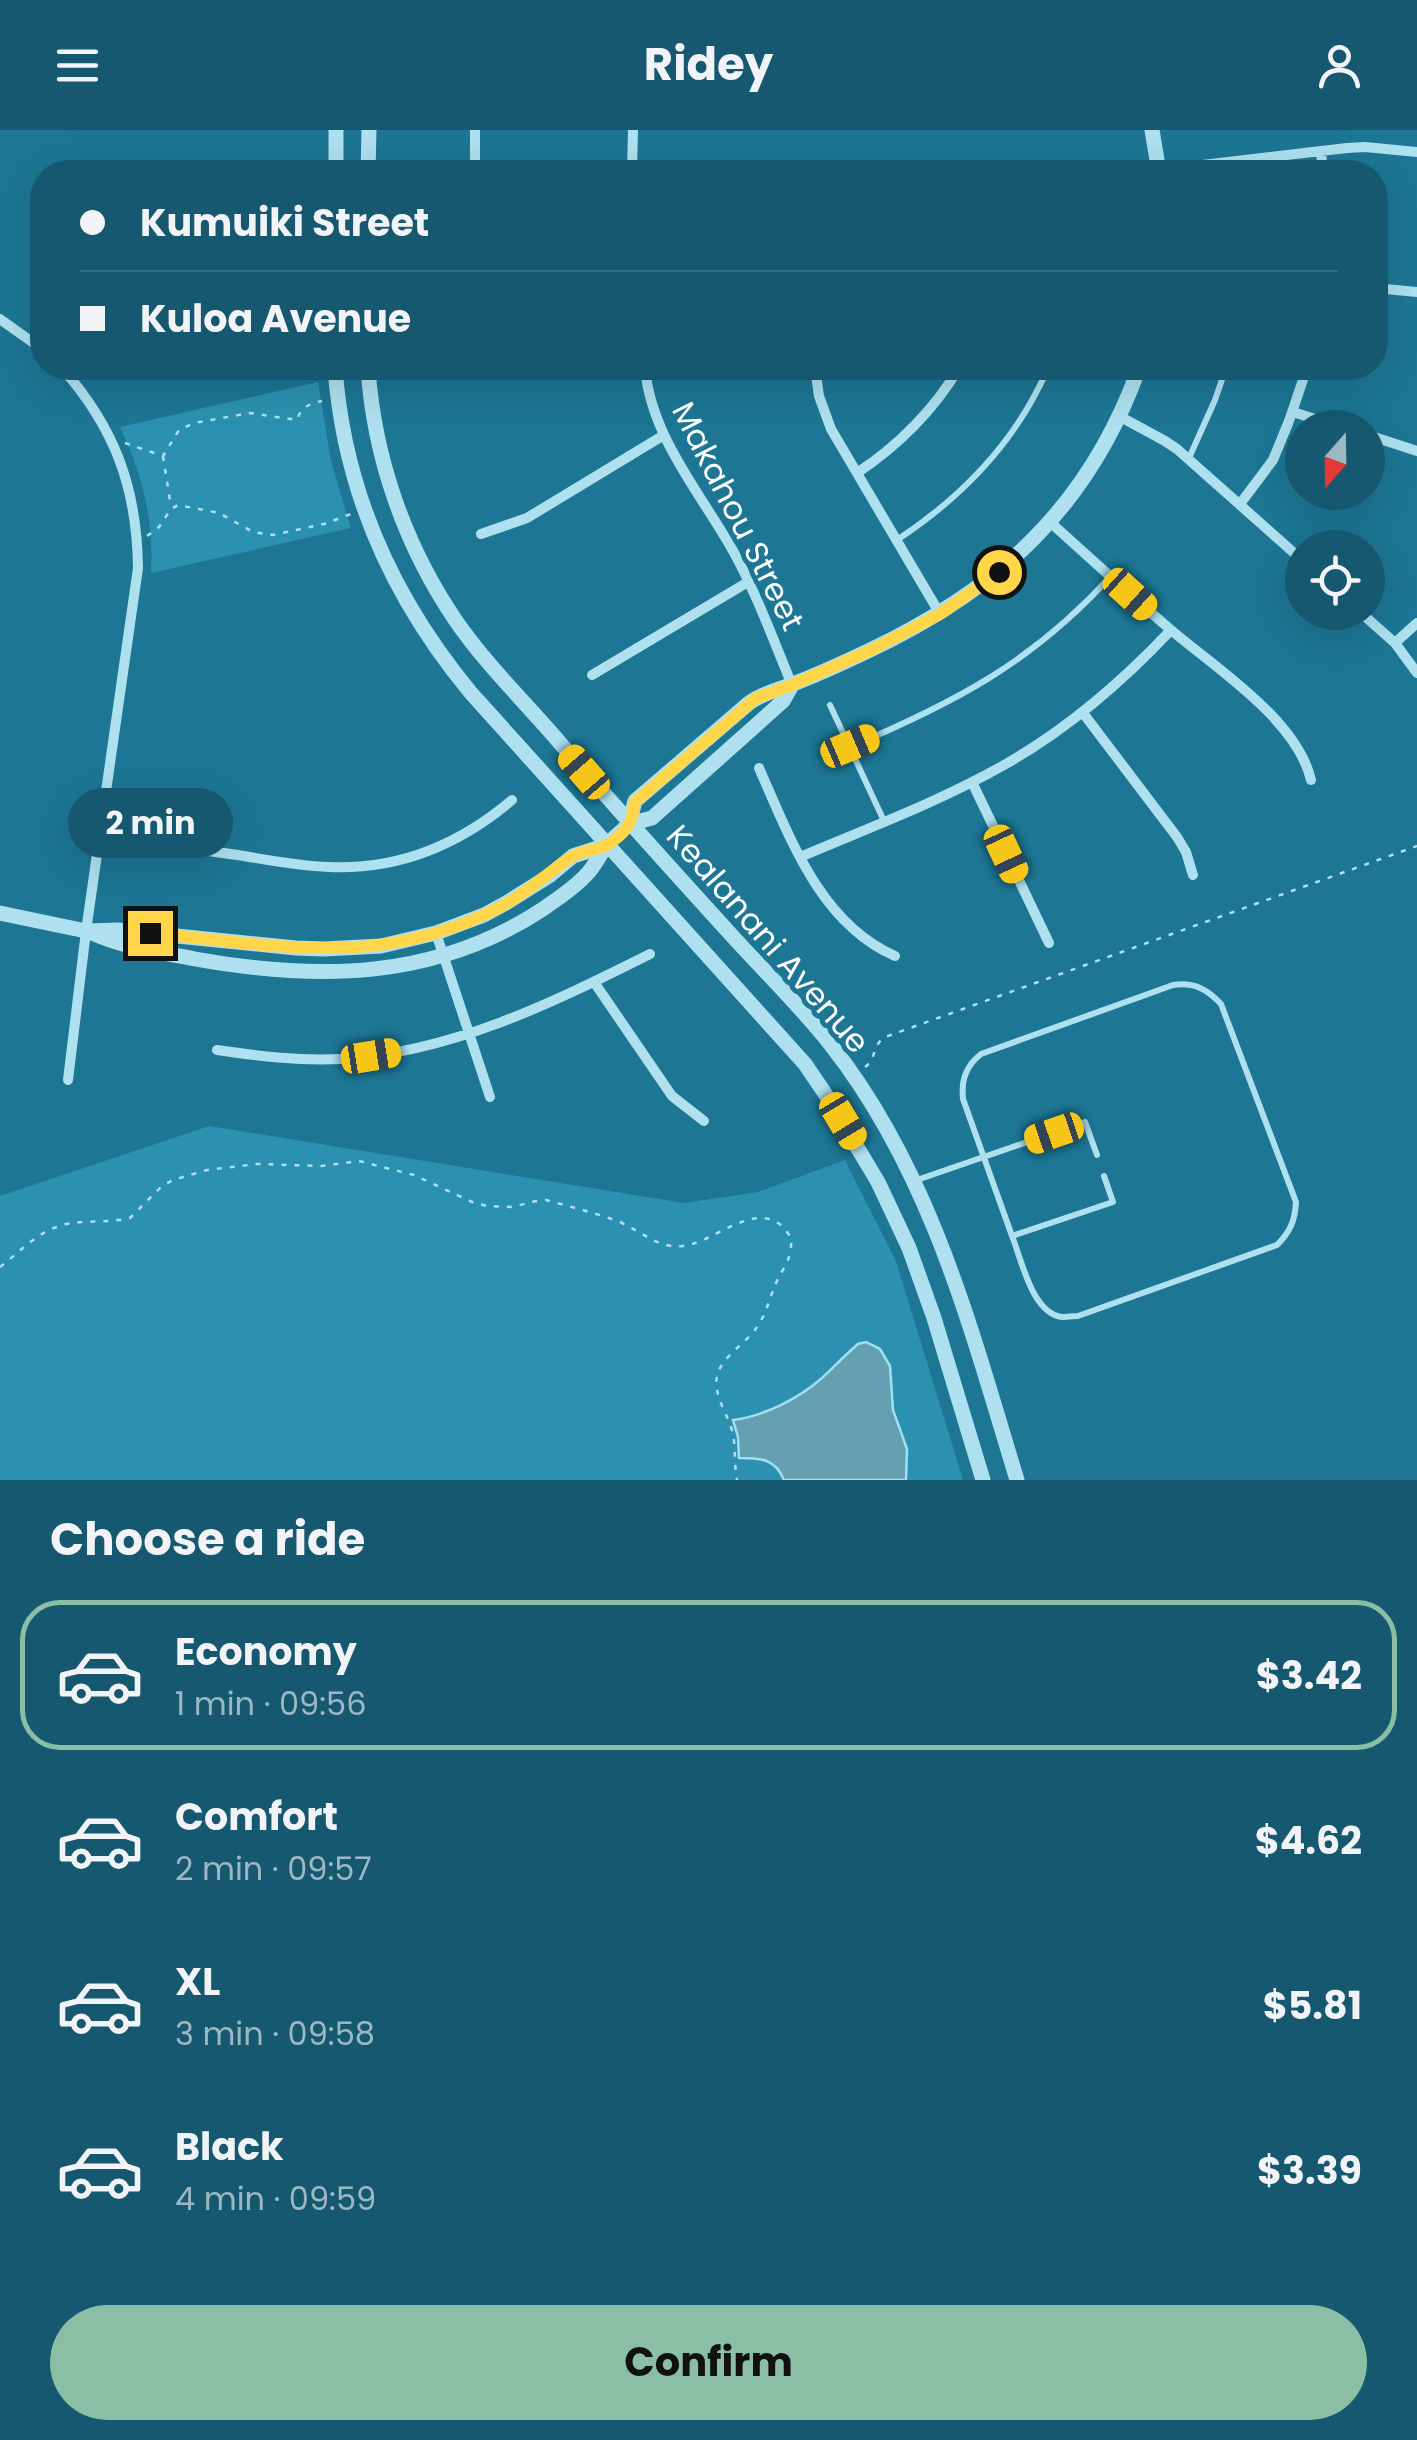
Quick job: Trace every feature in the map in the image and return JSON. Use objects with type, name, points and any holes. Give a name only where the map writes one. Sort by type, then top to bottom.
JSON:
[{"type":"street","points":[[336,130],[336,160]]},
{"type":"street","points":[[368,160],[369,130]]},
{"type":"street","points":[[475,130],[475,160]]},
{"type":"street","points":[[632,160],[633,130]]},
{"type":"street","points":[[1152,130],[1153,160]]},
{"type":"street","points":[[1274,160],[1365,147],[1417,152]]},
{"type":"street","points":[[1320,151],[1321,160]]},
{"type":"street","points":[[1388,289],[1417,292]]},
{"type":"street","points":[[0,320],[30,341]]},
{"type":"street","points":[[68,1080],[136,592],[138,543],[131,494],[115,447],[91,403],[72,380]]},
{"type":"street","name":"Kealanani Avenue","points":[[337,380],[348,457],[364,510],[396,583],[440,654],[805,1064],[861,1151],[894,1215],[922,1283],[983,1480]]},
{"type":"street","name":"Kealanani Avenue","points":[[369,380],[389,482],[411,540],[440,596],[476,647],[630,824],[830,1044],[890,1135],[952,1272],[1017,1480]]},
{"type":"street","name":"Makahou Street","points":[[647,380],[664,435],[734,552],[792,685]]},
{"type":"street","points":[[817,380],[824,413],[940,614]]},
{"type":"street","points":[[857,474],[913,428],[951,380]]},
{"type":"street","points":[[630,824],[635,802],[748,703],[869,651],[940,614],[999,572],[1050,522],[1083,480],[1134,380]]},
{"type":"street","points":[[1294,410],[1302,380]]},
{"type":"street","points":[[1119,416],[1166,441],[1285,545]]},
{"type":"street","points":[[1240,504],[1273,460],[1285,431]]},
{"type":"street","points":[[481,534],[527,518],[664,435]]},
{"type":"street","points":[[1385,441],[1417,451]]},
{"type":"street","points":[[1050,522],[1244,690],[1292,738],[1311,780]]},
{"type":"street","points":[[592,675],[748,582]]},
{"type":"street","points":[[1394,644],[1417,623]]},
{"type":"street","points":[[800,857],[972,782],[1031,749],[1083,713],[1131,672],[1171,630]]},
{"type":"street","points":[[1379,630],[1417,673]]},
{"type":"street","points":[[0,913],[86,931],[116,944],[294,972],[369,970],[443,956],[494,936],[541,910],[585,877],[607,846],[630,824],[652,818],[783,701],[792,685]]},
{"type":"street","points":[[1083,713],[1177,837],[1193,875]]},
{"type":"street","points":[[759,768],[800,857],[828,903],[862,937],[895,956]]},
{"type":"street","points":[[972,782],[1049,943]]},
{"type":"street","points":[[100,835],[306,866],[359,866],[390,862],[435,848],[476,828],[512,800]]},
{"type":"street","points":[[86,931],[118,930],[324,950],[380,946],[460,925],[506,904],[573,856],[607,846]]},
{"type":"street","points":[[436,933],[490,1096]]},
{"type":"street","points":[[217,1050],[274,1058],[339,1059],[400,1052],[514,1018],[650,954]]},
{"type":"street","points":[[594,982],[672,1096],[704,1121]]},
{"type":"lane","points":[[897,540],[942,507],[983,468],[1017,424],[1041,380]]},
{"type":"lane","points":[[1188,459],[1222,380]]},
{"type":"lane","points":[[850,746],[917,718],[996,675],[1062,626],[1110,576]]},
{"type":"lane","points":[[830,705],[884,821]]},
{"type":"lane","points":[[1187,983],[1210,992],[1222,1004],[1296,1202],[1295,1219],[1288,1234],[1277,1246],[1078,1316],[1062,1318],[1038,1304],[1012,1236],[963,1099],[965,1072],[981,1054],[1173,985],[1187,983]]},
{"type":"lane","points":[[913,1181],[1085,1122],[1097,1156]]},
{"type":"lane","points":[[1012,1236],[1112,1202],[1104,1176]]},
{"type":"path","points":[[171,509],[163,456],[179,430],[194,423],[250,413],[296,420],[309,404],[338,397]]},
{"type":"path","points":[[115,447],[123,442],[163,456]]},
{"type":"path","points":[[138,543],[178,505],[220,513],[252,532],[273,535],[364,510]]},
{"type":"path","points":[[852,1076],[870,1063],[876,1045],[885,1037],[1417,846]]},
{"type":"path","points":[[0,1267],[27,1243],[64,1224],[130,1218],[162,1186],[188,1174],[232,1165],[374,1163],[472,1202],[512,1208],[546,1200],[624,1224],[669,1246],[696,1244],[748,1220],[773,1220],[792,1241],[788,1260],[763,1319],[717,1374],[716,1385],[733,1435],[737,1480]]},
{"type":"shaded area","points":[[318,382],[331,461],[351,528],[151,573],[151,535],[145,498],[120,427]]},
{"type":"shaded area","points":[[209,1126],[684,1203],[758,1192],[845,1160],[896,1261],[963,1480],[0,1480],[0,1196]]},
{"type":"shaded area","points":[[866,1342],[880,1349],[890,1366],[893,1410],[907,1449],[906,1480],[784,1480],[776,1467],[766,1461],[739,1458],[733,1420],[757,1415],[791,1399],[813,1386],[858,1344]]},
{"type":"route","points":[[150,933],[324,950],[408,940],[484,915],[528,890],[573,856],[607,846],[630,824],[635,802],[748,703],[869,651],[940,614],[999,572]]}]
